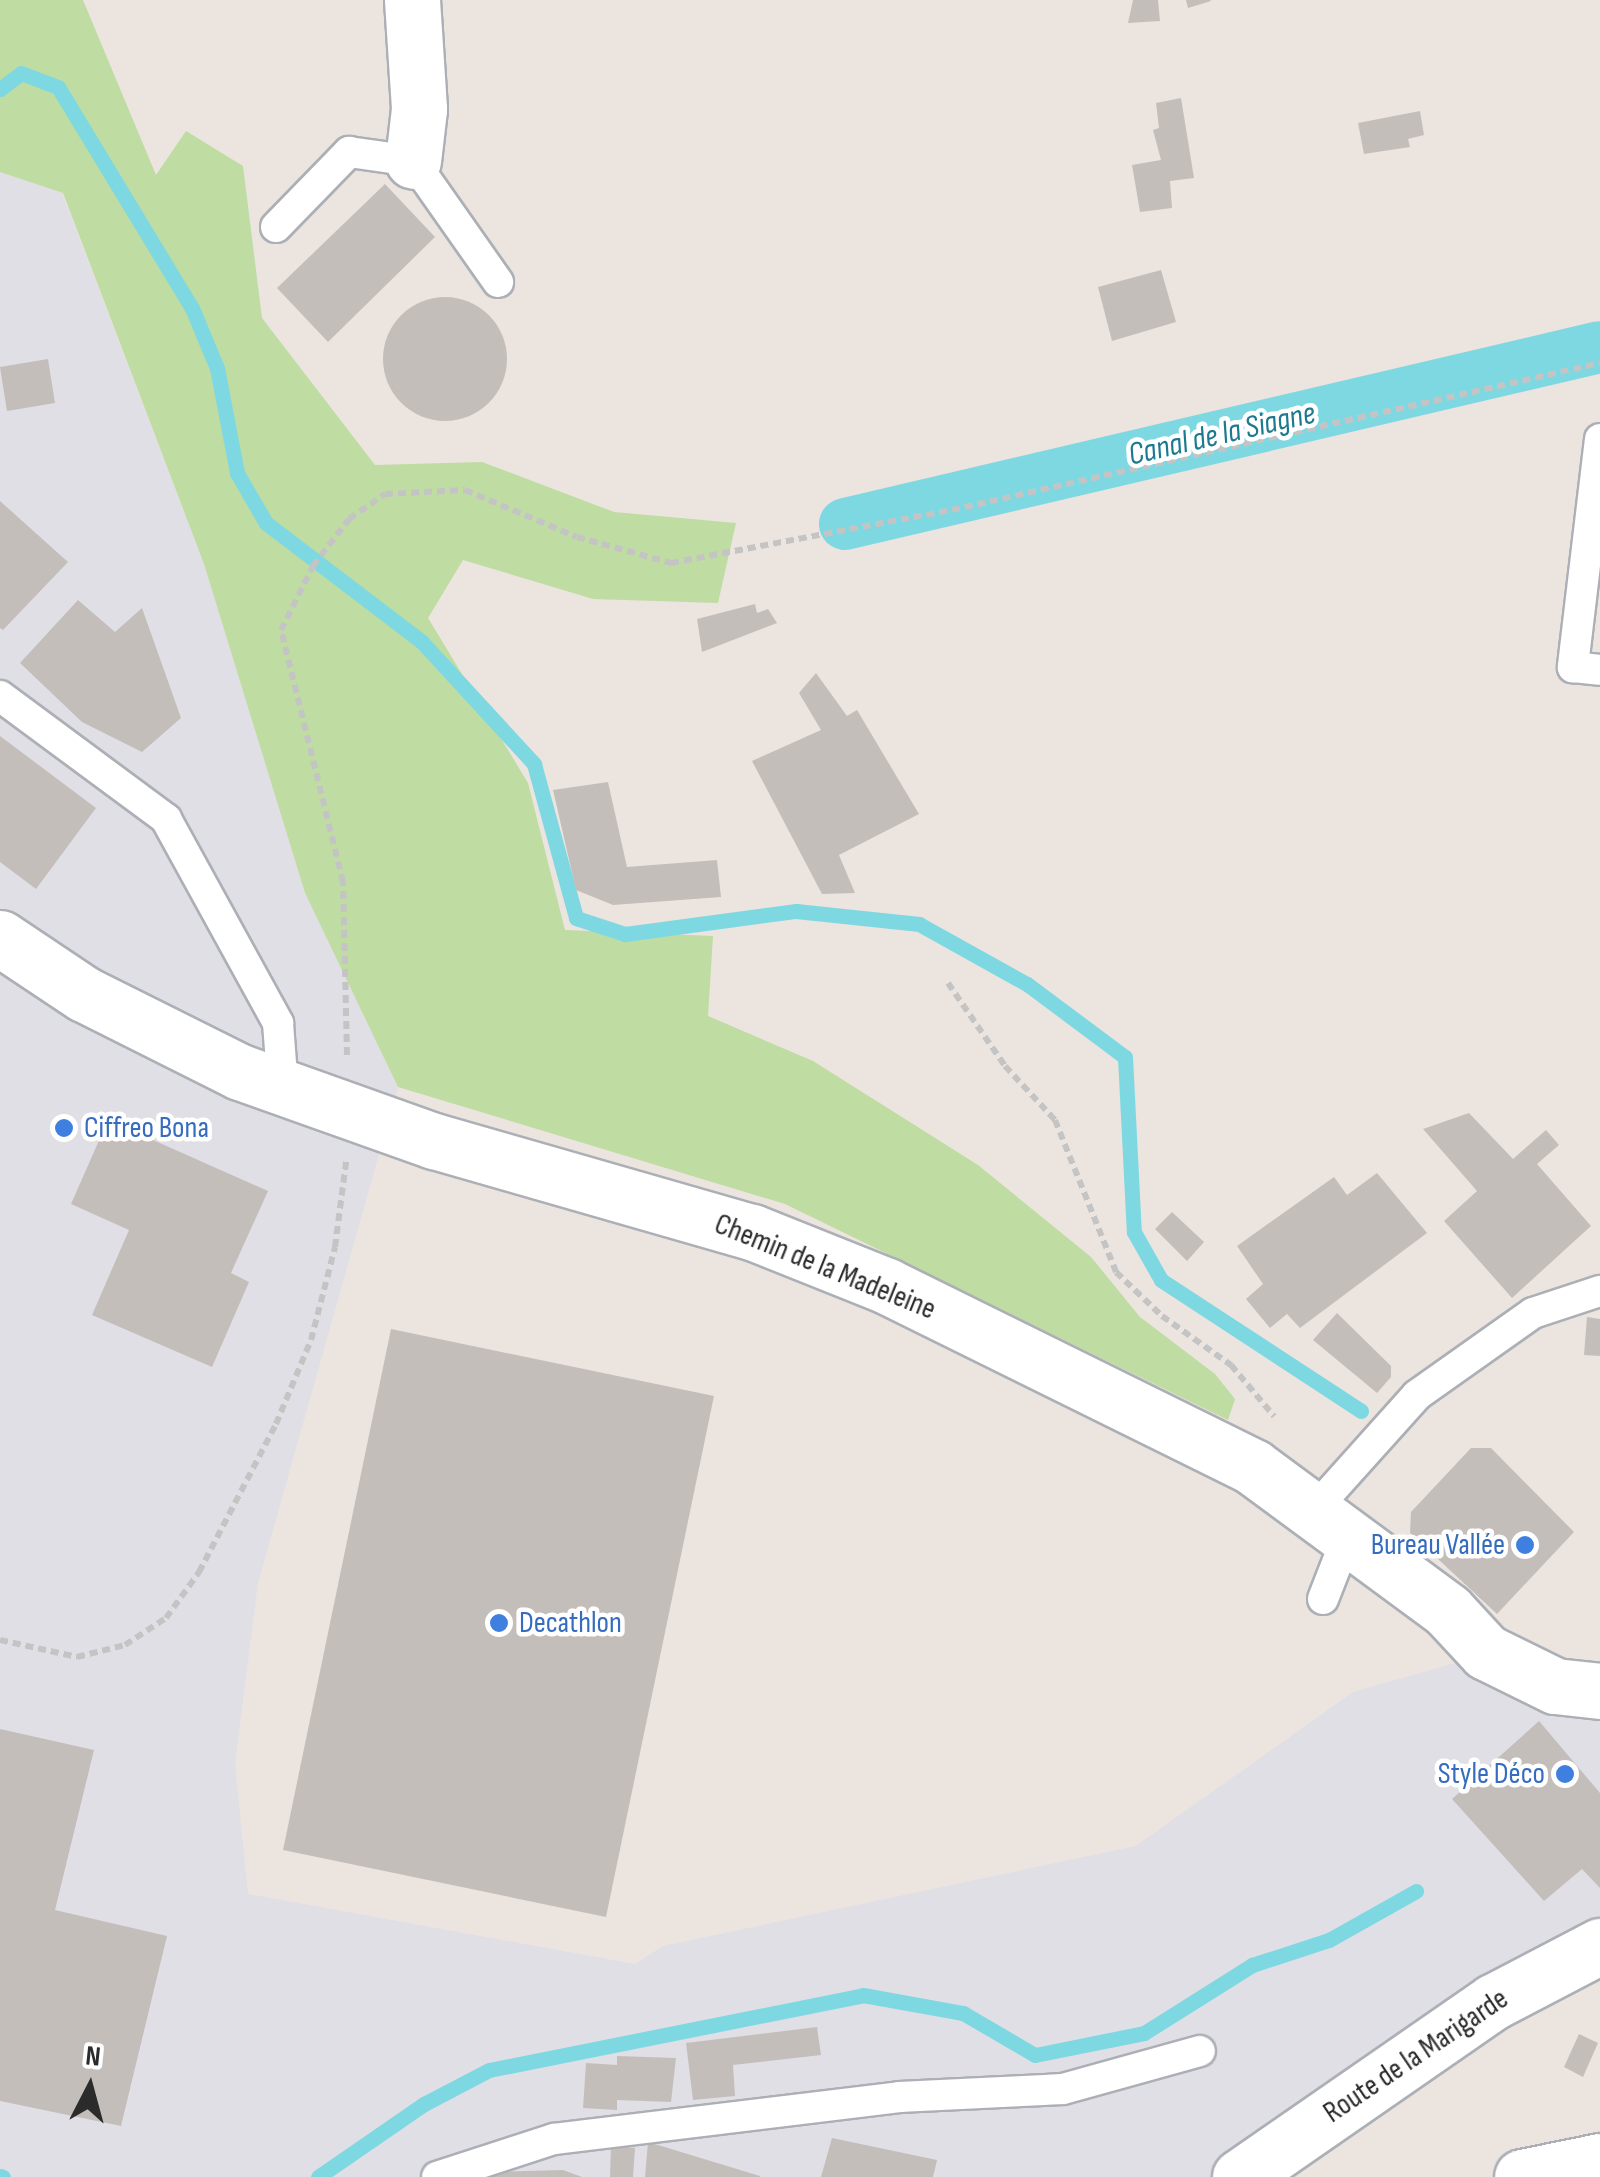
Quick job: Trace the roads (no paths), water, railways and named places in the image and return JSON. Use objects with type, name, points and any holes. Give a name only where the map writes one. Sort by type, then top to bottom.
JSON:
[{"type":"street","points":[[412,0],[418,109],[413,161]]},
{"type":"street","name":"Chemin de la Madeleine","points":[[0,938],[84,994],[284,1089],[348,1113],[752,1232],[887,1286],[1253,1467],[1448,1611],[1486,1652],[1555,1686],[1600,1691]]},
{"type":"street","name":"Route de la Marigarde","points":[[1240,2177],[1478,2011],[1600,1946]]},
{"type":"street","points":[[1522,2177],[1600,2162]]},
{"type":"lane","points":[[276,227],[348,152],[413,161],[498,282]]},
{"type":"lane","points":[[1600,439],[1573,666],[1600,670]]},
{"type":"lane","points":[[0,696],[166,819],[278,1023],[284,1089]]},
{"type":"lane","points":[[1324,1599],[1330,1523],[1417,1395],[1534,1313],[1600,1291]]},
{"type":"lane","points":[[437,2177],[554,2140],[899,2097],[1063,2088],[1200,2051]]},
{"type":"waterway","points":[[0,89],[21,73],[58,87],[192,308],[217,368],[237,473],[266,523],[422,642],[534,764],[576,918],[625,934],[796,911],[919,924],[1027,984],[1125,1057],[1134,1232],[1161,1280],[1361,1411]]},
{"type":"waterway","name":"Canal de la Siagne","points":[[845,524],[1600,347]]},
{"type":"waterway","points":[[318,2177],[424,2104],[489,2070],[863,1995],[963,2013],[1035,2055],[1144,2033],[1252,1965],[1329,1940],[1416,1891]]},
{"type":"place","name":"Ciffreo Bona","points":[[64,1128]]},
{"type":"place","name":"Bureau Vallée","points":[[1525,1545]]},
{"type":"place","name":"Decathlon","points":[[499,1623]]},
{"type":"place","name":"Style Déco","points":[[1565,1774]]}]
